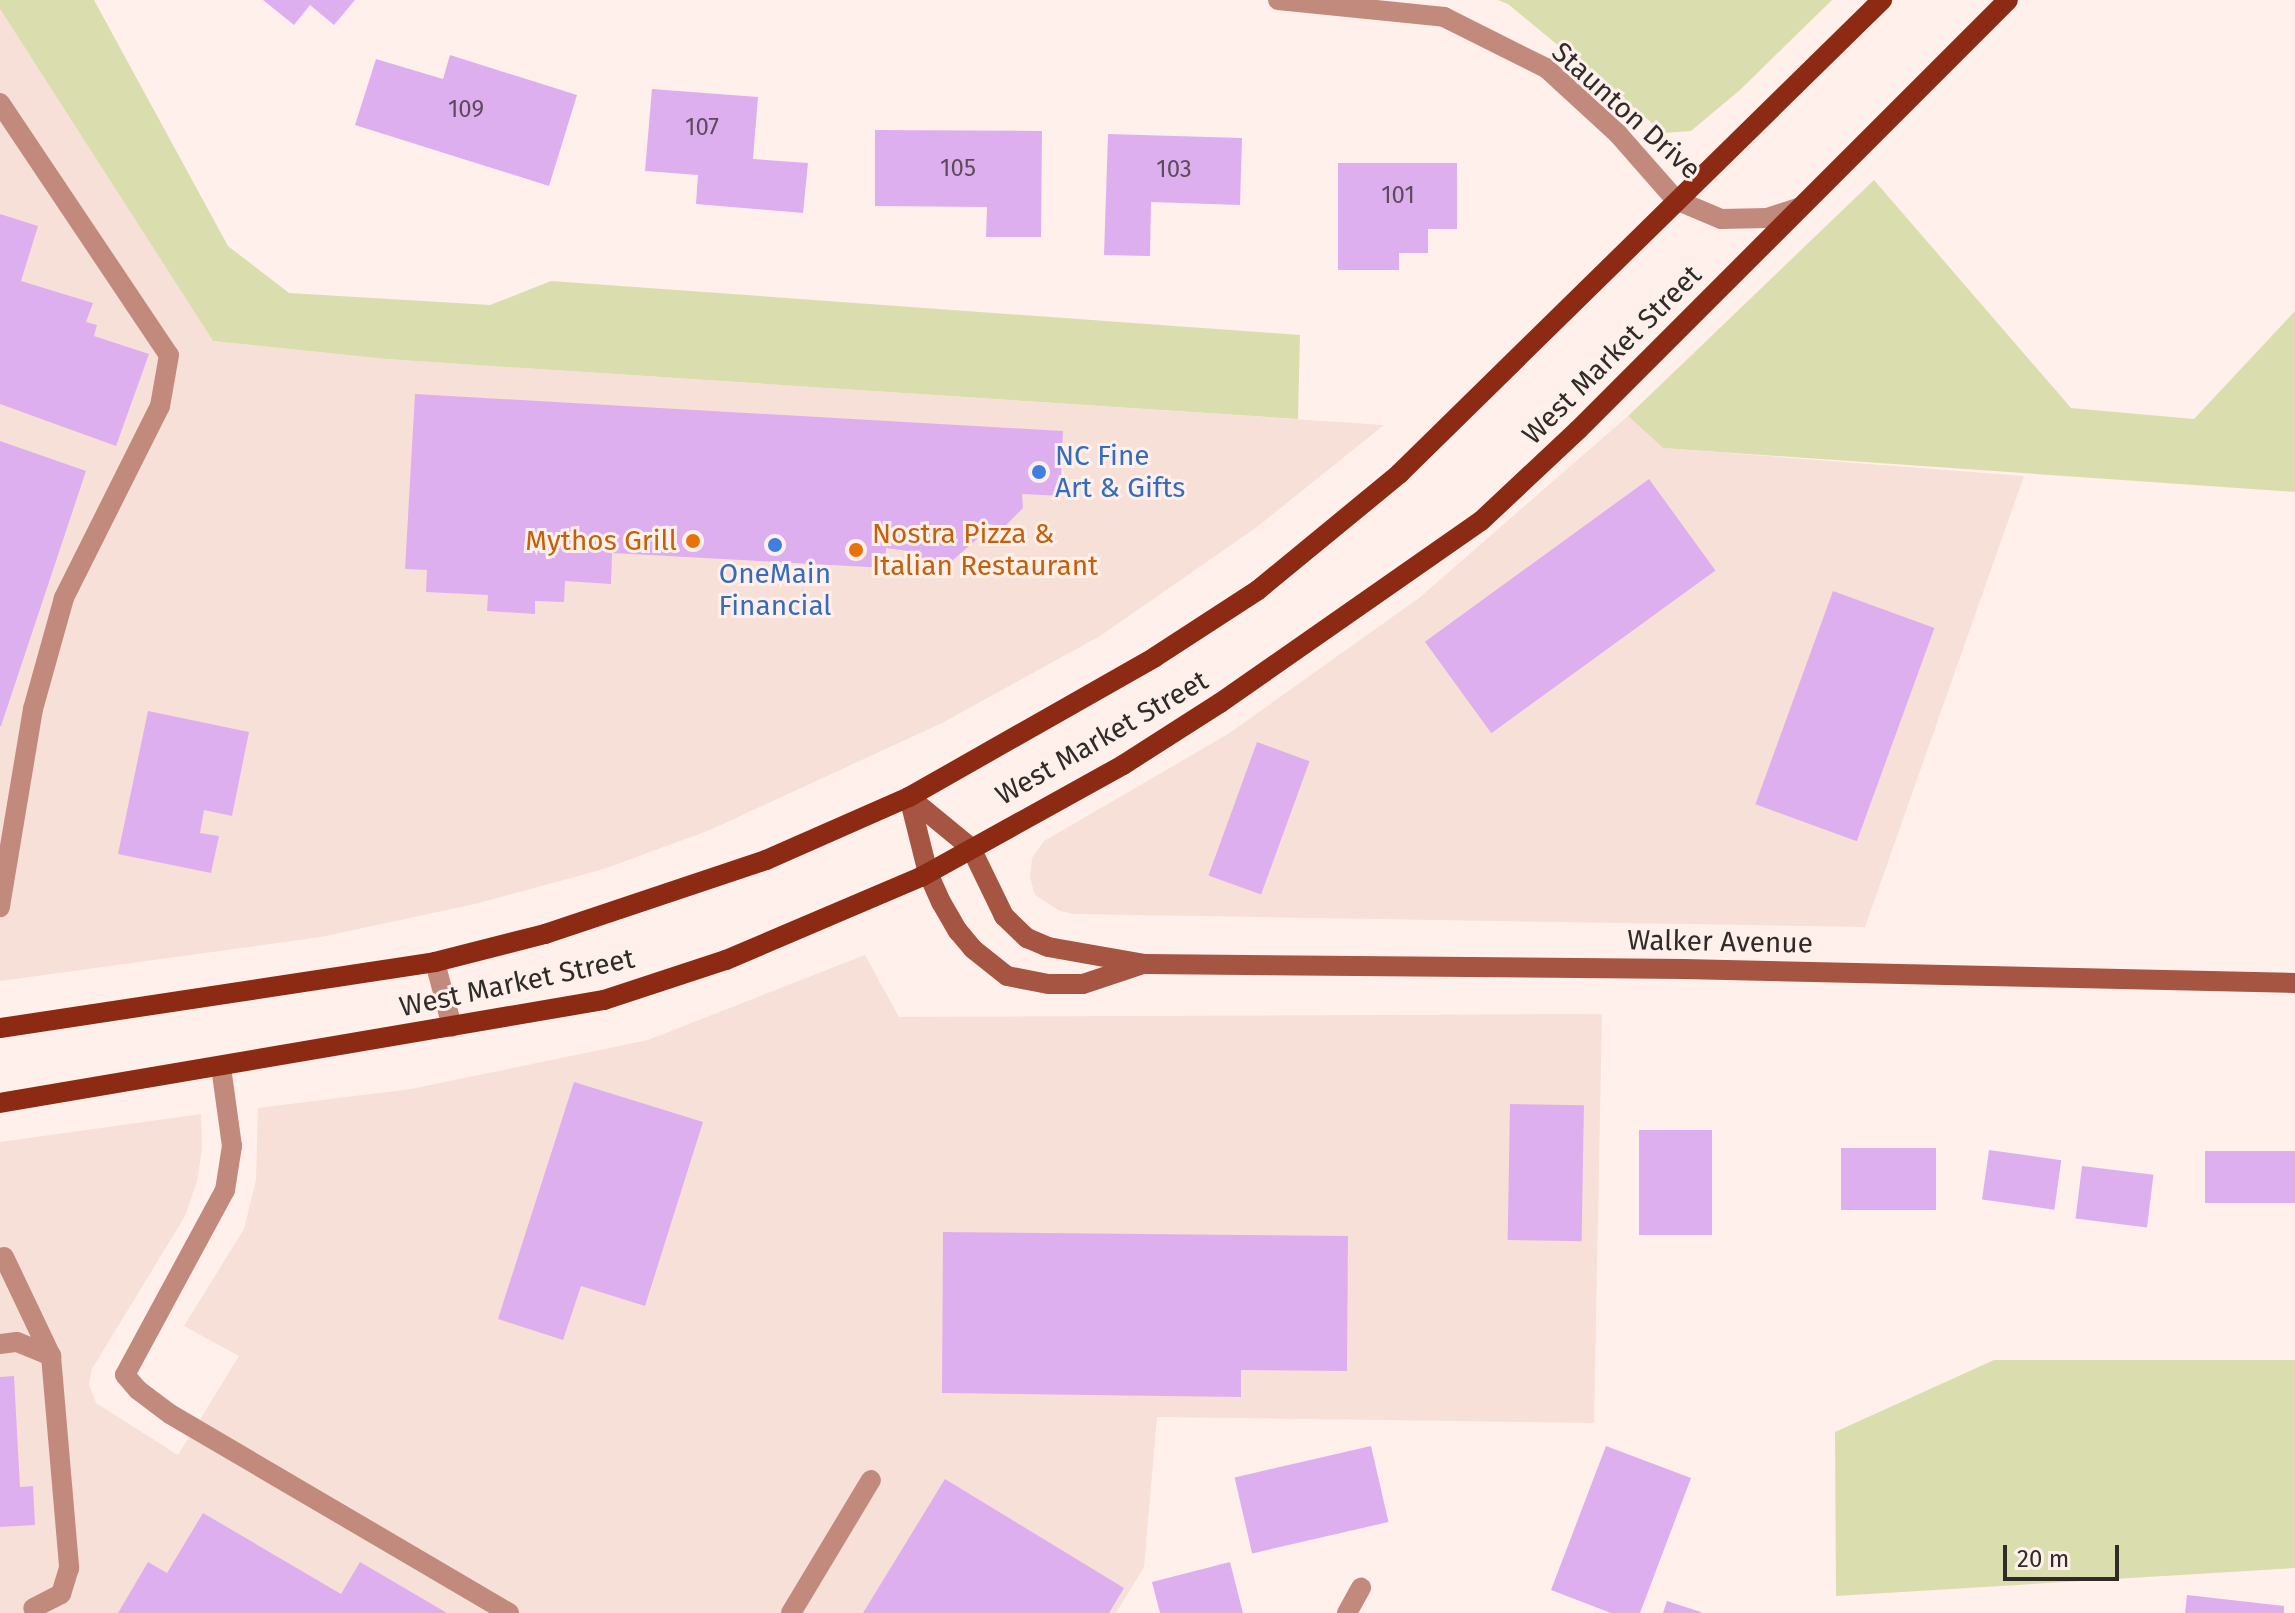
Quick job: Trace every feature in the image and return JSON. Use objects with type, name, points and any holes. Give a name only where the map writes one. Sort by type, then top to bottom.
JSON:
[{"type":"main road","name":"West Market Street","points":[[0,1028],[435,962],[545,934],[766,860],[909,797],[1155,657],[1258,590],[1399,474],[1882,0]]},
{"type":"main road","name":"West Market Street","points":[[0,1103],[604,1000],[726,960],[928,873],[1123,765],[1220,703],[1481,521],[1578,430],[2008,0]]},
{"type":"street","name":"Staunton Drive","points":[[1278,0],[1444,17],[1546,68],[1618,134],[1676,200],[1721,219],[1767,218],[1798,208]]},
{"type":"street","points":[[0,103],[169,355],[160,406],[64,598],[33,709],[0,907]]},
{"type":"street","name":"Walker Avenue","points":[[909,797],[971,848],[1004,916],[1027,938],[1048,947],[1144,964],[1698,969],[2295,983]]},
{"type":"street","name":"Walker Avenue","points":[[909,797],[928,873],[958,931],[973,949],[1007,976],[1048,984],[1083,984],[1144,964]]},
{"type":"street","points":[[435,962],[452,1027]]},
{"type":"street","points":[[221,1067],[232,1146],[225,1190],[125,1375],[138,1390],[170,1414],[509,1613]]},
{"type":"street","points":[[4,1257],[51,1356],[69,1568],[61,1594],[33,1608]]},
{"type":"street","points":[[0,1344],[17,1342],[51,1356]]},
{"type":"street","points":[[791,1613],[871,1480]]},
{"type":"street","points":[[1347,1613],[1361,1588]]},
{"type":"shaded area","points":[[0,9],[213,341],[386,359],[1384,425],[1257,527],[1100,636],[942,723],[710,830],[604,869],[475,904],[321,937],[0,981]]},
{"type":"shaded area","points":[[1628,416],[1663,448],[2024,476],[1865,927],[1074,914],[1060,911],[1035,895],[1030,878],[1032,858],[1044,841],[1228,734],[1419,598]]},
{"type":"shaded area","points":[[865,955],[899,1017],[1602,1014],[1594,1423],[1157,1417],[1144,1567],[1116,1613],[0,1613],[0,1142],[201,1114],[202,1148],[197,1182],[185,1216],[92,1369],[89,1384],[96,1403],[178,1455],[239,1356],[184,1326],[244,1229],[256,1180],[258,1108],[411,1089],[648,1040]]},
{"type":"green space","points":[[0,0],[94,0],[228,246],[289,293],[490,305],[551,281],[1300,335],[1298,419],[386,359],[213,341],[0,9]]},
{"type":"green space","points":[[1498,0],[1832,0],[1740,90],[1691,131],[1664,133],[1508,4]]},
{"type":"green space","points":[[1874,180],[2071,408],[2194,419],[2295,311],[2295,492],[1663,448],[1628,416]]},
{"type":"green space","points":[[1994,1360],[2295,1360],[2295,1568],[1836,1596],[1835,1432]]},
{"type":"building","points":[[263,0],[355,0],[334,25],[310,5],[294,25]]},
{"type":"building","points":[[450,55],[577,95],[549,186],[355,125],[376,59],[443,79]]},
{"type":"building","points":[[652,89],[758,97],[753,159],[808,163],[803,213],[696,204],[698,175],[645,171]]},
{"type":"building","points":[[875,130],[1042,131],[1041,237],[986,237],[987,207],[875,206]]},
{"type":"building","points":[[1108,134],[1242,138],[1240,205],[1151,202],[1150,256],[1104,255]]},
{"type":"building","points":[[1338,163],[1457,163],[1457,229],[1428,229],[1428,253],[1399,253],[1399,270],[1338,270]]},
{"type":"building","points":[[0,214],[38,226],[21,281],[93,303],[86,322],[97,325],[94,336],[149,354],[116,446],[0,404]]},
{"type":"building","points":[[415,394],[1063,431],[1060,496],[1022,494],[1023,508],[1005,526],[978,523],[977,539],[936,575],[916,552],[886,548],[886,568],[612,553],[611,584],[565,581],[564,602],[535,601],[535,614],[487,611],[488,595],[426,592],[427,570],[405,569]]},
{"type":"building","points":[[0,441],[86,471],[1,726],[0,726]]},
{"type":"building","points":[[1649,479],[1715,570],[1491,733],[1425,642]]},
{"type":"building","points":[[1833,591],[1934,628],[1857,841],[1755,804]]},
{"type":"building","points":[[148,711],[249,732],[232,816],[204,810],[200,833],[219,836],[211,873],[118,854]]},
{"type":"building","points":[[1257,742],[1310,761],[1261,895],[1208,875]]},
{"type":"building","points":[[574,1082],[703,1122],[645,1306],[581,1286],[563,1340],[498,1319]]},
{"type":"building","points":[[1510,1104],[1584,1105],[1582,1241],[1508,1240]]},
{"type":"building","points":[[1639,1130],[1712,1130],[1712,1235],[1639,1235]]},
{"type":"building","points":[[1841,1148],[1936,1148],[1936,1210],[1841,1210]]},
{"type":"building","points":[[1989,1150],[2061,1160],[2054,1210],[1982,1200]]},
{"type":"building","points":[[2205,1151],[2295,1151],[2295,1203],[2205,1203]]},
{"type":"building","points":[[2082,1166],[2153,1175],[2147,1227],[2076,1219]]},
{"type":"building","points":[[943,1232],[1348,1236],[1347,1371],[1241,1370],[1241,1397],[942,1393]]},
{"type":"building","points":[[14,1376],[20,1487],[33,1486],[35,1525],[0,1527],[0,1377]]},
{"type":"building","points":[[1371,1446],[1389,1522],[1252,1553],[1235,1477]]},
{"type":"building","points":[[1606,1446],[1691,1478],[1640,1613],[1611,1613],[1551,1590]]},
{"type":"building","points":[[945,1479],[1124,1588],[1109,1613],[863,1613]]},
{"type":"building","points":[[203,1513],[341,1594],[360,1562],[447,1613],[118,1613],[148,1562],[167,1573]]},
{"type":"building","points":[[1230,1562],[1243,1613],[1160,1613],[1152,1582]]},
{"type":"building","points":[[2187,1595],[2284,1606],[2284,1613],[2185,1613]]},
{"type":"building","points":[[1667,1601],[1701,1612],[1701,1613],[1663,1613]]},
{"type":"place","name":"NC Fine Art & Gifts","points":[[1039,472]]},
{"type":"place","name":"Mythos Grill","points":[[693,541]]},
{"type":"place","name":"OneMain Financial","points":[[775,545]]},
{"type":"place","name":"Nostra Pizza & Italian Restaurant","points":[[856,550]]}]
